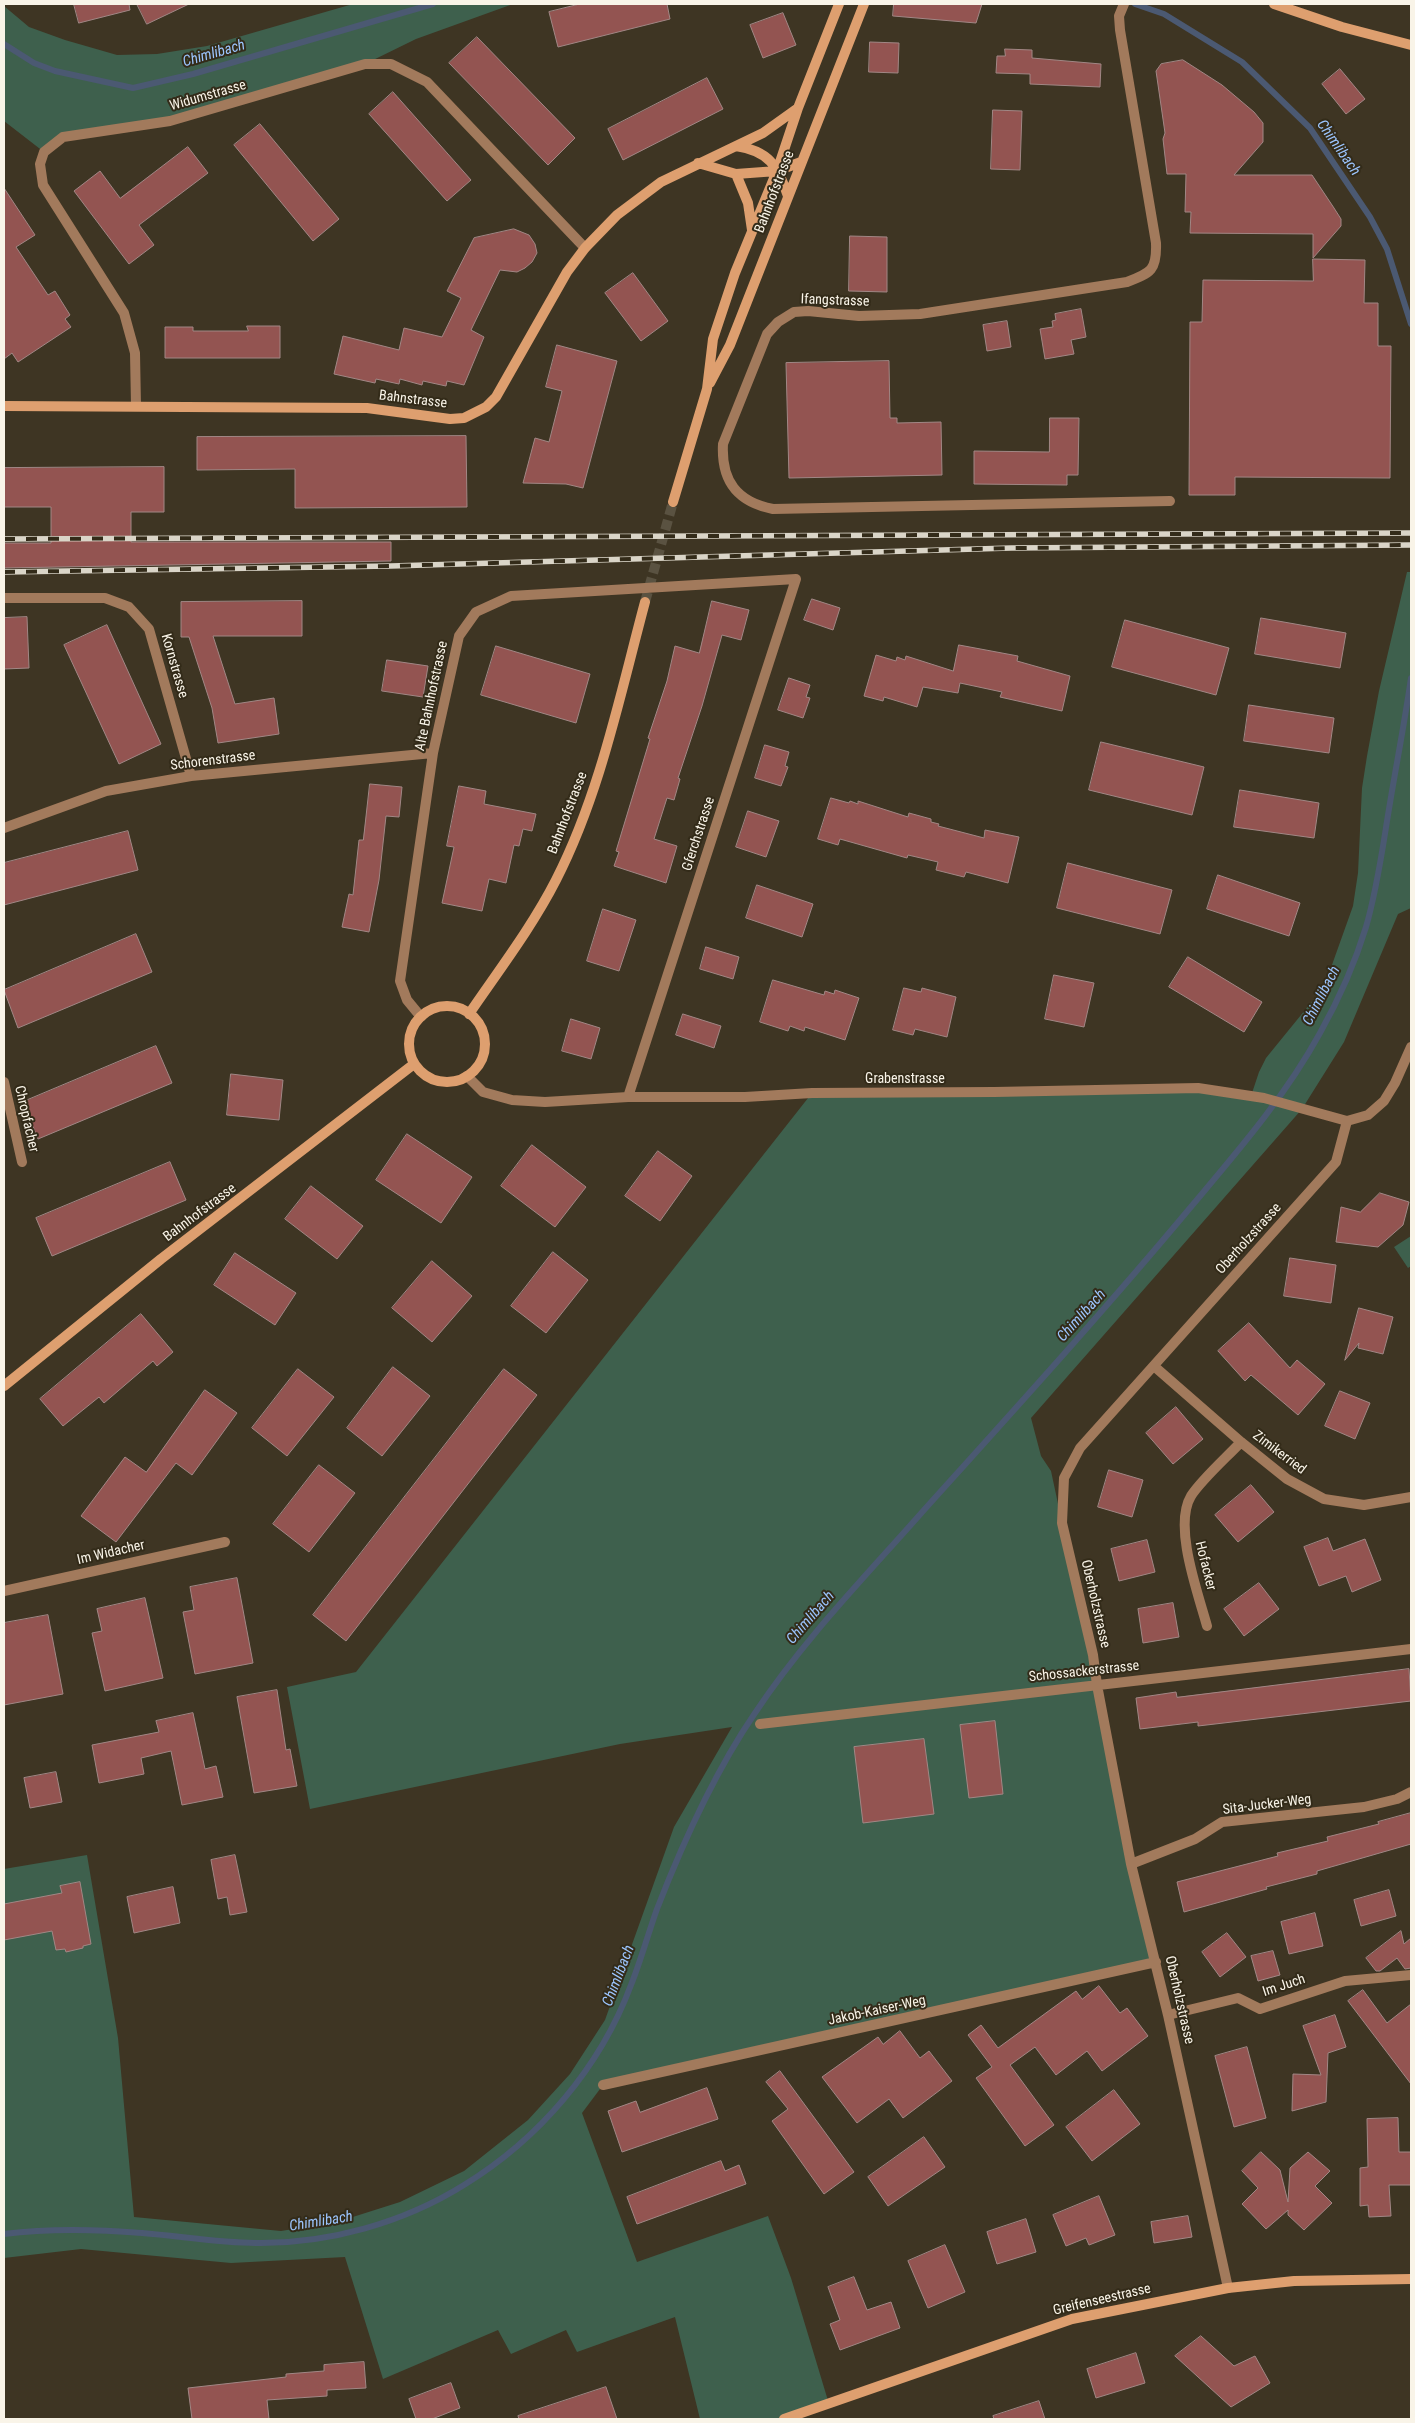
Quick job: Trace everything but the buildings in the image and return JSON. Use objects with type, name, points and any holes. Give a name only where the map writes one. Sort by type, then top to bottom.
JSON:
[{"type":"main road","name":"Bahnhofstrasse","points":[[673,502],[707,388],[713,339],[734,273],[777,171],[798,108],[839,4]]},
{"type":"main road","name":"Bahnhofstrasse","points":[[707,388],[730,345],[864,4]]},
{"type":"main road","points":[[1274,4],[1342,27],[1411,44]]},
{"type":"main road","name":"Bahnstrasse","points":[[4,406],[367,408],[464,418],[486,407],[496,397],[518,362],[544,309],[567,272],[585,248],[630,204],[661,182],[773,127],[798,108]]},
{"type":"main road","points":[[735,146],[754,149],[768,157],[777,171],[788,196]]},
{"type":"main road","points":[[698,163],[736,174],[777,171],[802,162]]},
{"type":"main road","points":[[736,174],[748,203],[752,230]]},
{"type":"main road","name":"Bahnhofstrasse","points":[[469,1014],[540,908],[556,880],[577,832],[606,746],[645,602]]},
{"type":"main road","points":[[450,1006],[469,1014],[482,1030],[485,1040],[481,1061],[467,1076],[456,1081],[432,1080],[414,1064],[410,1055],[410,1034],[421,1017],[429,1011],[450,1006]]},
{"type":"main road","name":"Bahnhofstrasse","points":[[4,1386],[161,1259],[414,1064]]},
{"type":"main road","name":"Greifenseestrasse","points":[[784,2419],[1072,2319],[1228,2288],[1294,2281],[1411,2279]]},
{"type":"street","name":"Ifangstrasse","points":[[1124,4],[1120,16],[1156,243],[1156,258],[1153,268],[1144,275],[1127,282],[920,314],[891,316],[808,311],[794,312],[778,322],[767,334],[724,444],[722,460],[726,475],[739,494],[758,506],[773,509],[1170,501]]},
{"type":"street","name":"Widumstrasse","points":[[136,406],[135,353],[124,314],[43,185],[40,164],[44,152],[63,138],[170,121],[365,64],[391,64],[427,82],[585,248]]},
{"type":"street","name":"Alte Bahnhofstrasse","points":[[421,1017],[407,1000],[400,981],[432,753],[459,636],[476,612],[511,596],[796,579]]},
{"type":"street","name":"Gferchstrasse","points":[[628,1097],[796,579]]},
{"type":"street","name":"Kornstrasse","points":[[4,598],[105,598],[129,607],[149,628],[191,776]]},
{"type":"street","name":"Schorenstrasse","points":[[4,828],[106,791],[191,776],[432,753]]},
{"type":"street","points":[[1348,1121],[1368,1115],[1384,1101],[1395,1083],[1411,1047]]},
{"type":"street","name":"Grabenstrasse","points":[[467,1076],[484,1092],[512,1100],[545,1102],[628,1097],[745,1097],[812,1093],[1198,1088],[1264,1098],[1348,1121]]},
{"type":"street","name":"Chropfacher","points":[[4,1082],[22,1162]]},
{"type":"street","name":"Oberholzstrasse","points":[[1228,2288],[1156,1962],[1131,1864],[1093,1655],[1062,1523],[1064,1478],[1080,1448],[1336,1162],[1348,1121]]},
{"type":"street","name":"Zimikerried","points":[[1155,1366],[1241,1442],[1287,1479],[1324,1499],[1364,1505],[1411,1497]]},
{"type":"street","name":"Hofacker","points":[[1206,1626],[1184,1536],[1185,1517],[1191,1496],[1241,1442]]},
{"type":"street","name":"Im Widacher","points":[[4,1591],[225,1542]]},
{"type":"street","name":"Schossackerstrasse","points":[[760,1724],[1411,1649]]},
{"type":"street","name":"Sita-Jucker-Weg","points":[[1131,1864],[1195,1839],[1222,1822],[1364,1807],[1397,1799],[1411,1792]]},
{"type":"street","name":"Jakob-Kaiser-Weg","points":[[603,2085],[1156,1962]]},
{"type":"street","name":"Im Juch","points":[[1168,2015],[1238,1998],[1260,2009],[1345,1981],[1411,1975]]},
{"type":"green space","points":[[353,4],[513,4],[416,39],[365,64],[170,121],[63,137],[44,152],[4,121],[4,6],[29,27],[117,55],[157,54],[207,46]]},
{"type":"green space","points":[[1407,572],[1411,572],[1411,908],[1398,914],[1344,1042],[1302,1109],[1031,1418],[1041,1456],[1051,1471],[1156,1962],[603,2085],[582,2113],[637,2262],[768,2216],[791,2278],[829,2404],[784,2419],[700,2419],[675,2317],[577,2352],[566,2330],[511,2354],[498,2330],[383,2379],[345,2257],[231,2263],[81,2249],[4,2258],[4,1869],[87,1855],[118,2038],[134,2217],[281,2231],[337,2222],[400,2202],[464,2171],[528,2120],[570,2074],[605,2020],[674,1827],[732,1727],[620,1744],[310,1809],[287,1687],[356,1672],[812,1093],[1198,1088],[1251,1096],[1266,1058],[1314,999],[1328,976],[1353,906],[1358,873],[1362,788],[1367,756],[1379,691]]},
{"type":"green space","points":[[1411,1236],[1411,1266],[1408,1268],[1394,1247]]},
{"type":"waterway","name":"Chimlibach","points":[[4,44],[34,63],[55,71],[133,88],[193,74],[433,4]]},
{"type":"waterway","name":"Chimlibach","points":[[1135,4],[1164,14],[1242,62],[1310,128],[1370,217],[1387,249],[1411,324]]},
{"type":"waterway","name":"Chimlibach","points":[[4,2234],[55,2230],[90,2230],[256,2243],[310,2240],[364,2229],[416,2210],[464,2185],[491,2167],[517,2146],[564,2099],[584,2073],[618,2016],[635,1976],[657,1909],[700,1808],[740,1736],[774,1686],[814,1634],[1158,1246],[1260,1124],[1306,1057],[1340,994],[1366,927],[1380,865],[1411,678]]},
{"type":"tunnel","points":[[645,602],[673,502]]},
{"type":"railway","points":[[4,539],[1411,533]]},
{"type":"railway","points":[[4,572],[391,566],[1011,548],[1411,545]]}]
